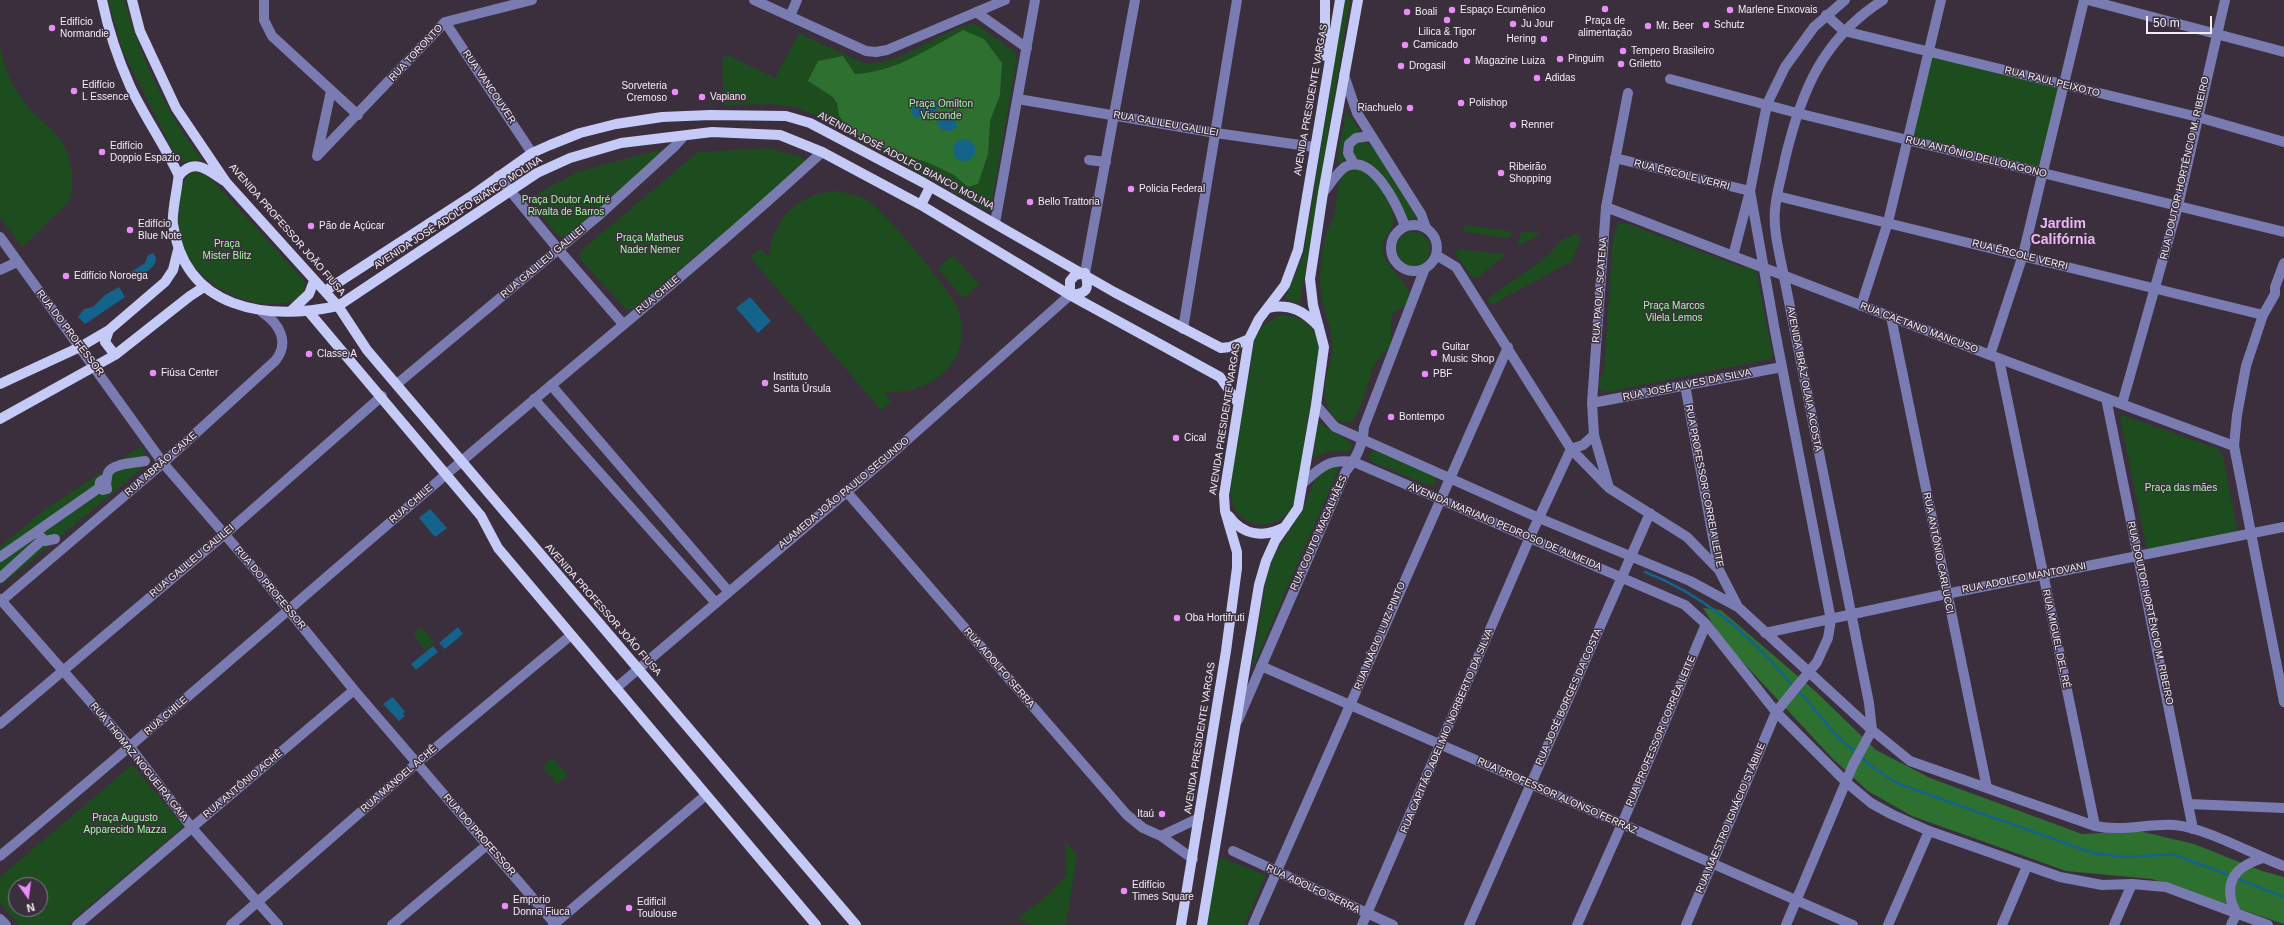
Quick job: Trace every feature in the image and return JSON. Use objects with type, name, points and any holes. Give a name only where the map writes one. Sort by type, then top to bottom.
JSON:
[{"type":"main road","points":[[102,0],[106,17],[130,86],[179,176],[185,168],[192,166],[203,167],[226,182]]},
{"type":"main road","name":"AVENIDA PROFESSOR JOÃO FIUSA","points":[[132,0],[140,31],[176,108],[226,182],[338,306],[367,350],[856,925]]},
{"type":"main road","points":[[1325,0],[1324,63],[1327,78]]},
{"type":"main road","name":"AVENIDA PRESIDENTE VARGAS","points":[[1182,925],[1238,568],[1237,552],[1225,512],[1224,490],[1238,403],[1249,339],[1268,308],[1285,285],[1298,250],[1314,147],[1340,0]]},
{"type":"main road","points":[[1202,925],[1259,585],[1266,561],[1275,541],[1298,508],[1316,405],[1324,347],[1313,304],[1310,279],[1323,194],[1358,0]]},
{"type":"main road","name":"AVENIDA JOSÉ ADOLFO BIANCO MOLINA","points":[[325,291],[470,198],[498,176],[532,153],[580,133],[616,124],[662,117],[702,115],[786,116],[810,123],[930,187],[1085,273],[1114,292],[1221,348],[1230,347],[1249,339]]},
{"type":"main road","points":[[616,124],[621,142]]},
{"type":"main road","name":"AVENIDA JOSÉ ADOLFO BIANCO MOLINA","points":[[338,306],[510,191],[537,174],[570,158],[621,142],[712,132],[780,135],[822,152],[921,205],[1070,295],[1220,377],[1238,403]]},
{"type":"main road","name":"AVENIDA PROFESSOR JOÃO FIUSA","points":[[179,176],[172,213],[178,250],[186,267],[204,287],[231,302],[262,312],[309,312],[338,306]]},
{"type":"main road","points":[[921,205],[930,187]]},
{"type":"main road","points":[[0,384],[80,347],[109,330],[165,282],[173,270],[178,250]]},
{"type":"main road","points":[[1085,273],[1088,282],[1086,290],[1081,295],[1070,295],[1070,281],[1075,275],[1085,273]]},
{"type":"main road","points":[[291,311],[309,294],[314,281]]},
{"type":"main road","points":[[0,419],[115,355],[190,296],[204,287]]},
{"type":"main road","points":[[1268,308],[1283,306],[1298,309],[1320,328]]},
{"type":"main road","points":[[309,312],[382,396],[482,516],[498,548],[570,636],[616,688],[816,925]]},
{"type":"main road","points":[[109,330],[105,342],[115,355]]},
{"type":"main road","points":[[1225,512],[1236,524],[1251,533],[1269,534],[1286,526]]},
{"type":"street","points":[[264,0],[264,20],[272,36],[358,115]]},
{"type":"street","name":"RUA TORONTO","points":[[331,91],[317,156],[358,115],[445,22],[532,0]]},
{"type":"street","points":[[754,0],[866,51],[876,52],[887,50],[1005,0]]},
{"type":"street","points":[[790,16],[797,0]]},
{"type":"street","points":[[995,223],[1035,0]]},
{"type":"street","points":[[1085,273],[1135,0]]},
{"type":"street","points":[[1183,328],[1237,0]]},
{"type":"street","name":"AVENIDA BRÁZ OLAIA ACOSTA","points":[[1776,712],[1824,650],[1831,620],[1763,269],[1750,191],[1767,104],[1785,68],[1814,27],[1826,14],[1845,0]]},
{"type":"street","name":"AVENIDA BRÁZ OLAIA ACOSTA","points":[[1786,925],[1854,765],[1866,745],[1872,730],[1869,703],[1850,616],[1784,276],[1775,218],[1777,196],[1797,113],[1804,92],[1822,58],[1844,31],[1882,0]]},
{"type":"street","points":[[1861,306],[1888,222],[1906,140],[1941,0]]},
{"type":"street","name":"RUA MIGUEL DEL RÉ","points":[[2084,0],[2023,255],[1994,357],[2043,575],[2095,826]]},
{"type":"street","points":[[2088,0],[2217,32],[2284,52]]},
{"type":"street","name":"RUA DOUTOR HORTÊNCIO M. RIBEIRO","points":[[2122,404],[2178,206],[2225,0]]},
{"type":"street","points":[[976,12],[1027,48]]},
{"type":"street","name":"RUA RAUL PEIXOTO","points":[[1826,14],[1844,31],[2198,118],[2284,142]]},
{"type":"street","name":"RUA VANCOUVER","points":[[445,22],[532,153]]},
{"type":"street","points":[[1344,75],[1351,100],[1371,136],[1421,214],[1426,228],[1436,240],[1436,255],[1425,268],[1410,271],[1397,264],[1392,258],[1391,243],[1399,230],[1406,226],[1412,225],[1426,228]]},
{"type":"street","name":"RUA ANTÔNIO DELLOIAGONO","points":[[1670,79],[1797,113],[2284,232]]},
{"type":"street","name":"RUA PAOLA SCATENA","points":[[1609,488],[1594,435],[1592,403],[1606,207],[1628,93]]},
{"type":"street","name":"RUA GALILEU GALILEI","points":[[1018,99],[1216,133],[1314,147]]},
{"type":"street","name":"RUA GALILEU GALILEI","points":[[397,384],[628,190],[684,136]]},
{"type":"street","points":[[1354,164],[1348,153],[1349,144],[1356,138],[1371,136]]},
{"type":"street","name":"RUA CHILE","points":[[0,856],[130,748],[461,461],[746,221],[822,152]]},
{"type":"street","name":"RUA ÉRCOLE VERRI","points":[[1615,158],[1750,191]]},
{"type":"street","points":[[1089,160],[1106,162]]},
{"type":"street","points":[[1323,194],[1344,168],[1354,164],[1366,167],[1374,173],[1399,212],[1406,226]]},
{"type":"street","points":[[498,176],[558,249],[623,324]]},
{"type":"street","points":[[1732,256],[1750,191]]},
{"type":"street","name":"RUA ÉRCOLE VERRI","points":[[1777,196],[2023,255],[2155,290],[2263,315]]},
{"type":"street","name":"RUA CAETANO MANCUSO","points":[[1606,207],[1763,269],[1994,357],[2234,446]]},
{"type":"street","name":"RUA DO PROFESSOR","points":[[0,237],[95,366],[163,463],[225,534],[354,690],[555,924]]},
{"type":"street","points":[[1436,255],[1456,267],[1508,347],[1571,449],[1609,488],[1688,538],[1719,570]]},
{"type":"street","points":[[0,270],[17,262]]},
{"type":"street","points":[[2275,294],[2275,287],[2284,263]]},
{"type":"street","name":"RUA COUTO MAGALHÃES","points":[[1235,730],[1261,666],[1346,472],[1354,462],[1363,440],[1364,427],[1425,268]]},
{"type":"street","points":[[2284,283],[2275,294],[2263,315],[2246,366],[2237,415],[2234,446],[2284,702]]},
{"type":"street","name":"ALAMEDA JOÃO PAULO SEGUNDO","points":[[616,688],[846,491],[1070,295]]},
{"type":"street","name":"RUA ABRÃO CAIXE","points":[[1,600],[163,463],[281,354],[283,345],[280,333],[269,316],[262,312]]},
{"type":"street","name":"RUA ANTÔNIO CARLUCCI","points":[[1890,317],[1987,788]]},
{"type":"street","name":"RUA INÁCIO LUIZ PINTO","points":[[1253,925],[1508,347]]},
{"type":"street","name":"RUA JOSÉ ALVES DA SILVA","points":[[1592,403],[1782,367]]},
{"type":"street","points":[[551,385],[729,592]]},
{"type":"street","name":"RUA PROFESSOR CORREIA LEITE","points":[[1685,385],[1719,570],[1738,607]]},
{"type":"street","name":"RUA GALILEU GALILEI","points":[[0,724],[225,534],[382,396]]},
{"type":"street","name":"RUA DOUTOR HORTÊNCIO M. RIBEIRO","points":[[2106,398],[2193,829]]},
{"type":"street","points":[[534,400],[716,603]]},
{"type":"street","points":[[1316,405],[1335,427],[1539,518],[1690,581],[1738,607],[1872,730],[1910,760],[2095,826],[2127,829],[2174,825],[2193,829],[2284,866]]},
{"type":"street","points":[[1571,449],[1583,445],[1594,435]]},
{"type":"street","name":"RUA CAPITÃO ADELMIO NORBERTO DA SILVA","points":[[1362,925],[1530,537],[1571,449]]},
{"type":"street","points":[[0,557],[103,485],[110,469],[145,461]]},
{"type":"street","name":"AVENIDA MARIANO PEDROSO DE ALMEIDA","points":[[1302,484],[1316,471],[1333,461],[1354,462],[1685,605],[1706,624],[1776,712],[1847,783],[1871,803],[1929,831],[2027,866],[2080,881],[2102,885],[2132,884],[2166,887],[2268,925]]},
{"type":"street","points":[[1804,477],[1812,484],[1824,480]]},
{"type":"street","name":"RUA ADOLFO SERRA","points":[[846,491],[1127,815],[1143,828],[1161,836],[1193,859]]},
{"type":"street","name":"RUA JOSÉ BORGES DA COSTA","points":[[1469,925],[1650,513]]},
{"type":"street","points":[[42,540],[39,533],[44,526]]},
{"type":"street","name":"RUA ADOLFO MANTOVANI","points":[[1765,633],[1850,616],[1946,594],[2284,527]]},
{"type":"street","points":[[0,578],[42,540],[47,541],[55,539]]},
{"type":"street","name":"RUA THOMAZ NOGUEIRA GAIA","points":[[1,600],[130,748],[192,828],[278,925]]},
{"type":"street","name":"RUA PROFESSOR CORRÊA LEITE","points":[[1577,925],[1622,824],[1706,624]]},
{"type":"street","name":"RUA MANOEL ACHÊ","points":[[230,925],[417,763],[570,636]]},
{"type":"street","name":"RUA PROFESSOR ALONSO FERRAZ","points":[[1261,666],[1854,925]]},
{"type":"street","name":"RUA ANTÔNIO ACHÊ","points":[[77,925],[354,690]]},
{"type":"street","name":"RUA MAESTRO IGNÁCIO STÁBILE","points":[[1686,925],[1776,712]]},
{"type":"street","points":[[555,924],[706,795]]},
{"type":"street","points":[[2189,804],[2284,808]]},
{"type":"street","points":[[1161,836],[1199,818]]},
{"type":"street","points":[[1888,925],[1929,831]]},
{"type":"street","points":[[392,925],[487,845]]},
{"type":"street","name":"RUA ADOLFO SERRA","points":[[1233,852],[1393,925]]},
{"type":"street","points":[[2231,925],[2236,914],[2229,889],[2232,877],[2240,868],[2263,858]]},
{"type":"street","points":[[2002,925],[2027,866]]},
{"type":"street","points":[[2114,925],[2132,884]]},
{"type":"street","points":[[0,918],[6,925]]},
{"type":"green space","points":[[108,0],[124,0],[146,63],[166,103],[189,141],[202,159],[201,160],[179,162],[123,52]]},
{"type":"green space","points":[[1345,0],[1350,0],[1300,303],[1285,299],[1304,252]]},
{"type":"green space","name":"Praça Omílton Visconde","points":[[972,24],[977,25],[1015,52],[1017,58],[991,207],[988,211],[816,116],[796,107],[771,104],[724,105],[722,61],[725,54],[775,78],[799,33],[863,63],[877,63],[891,60],[945,34]]},
{"type":"green space","name":"Praça Omílton Visconde","points":[[963,30],[984,39],[1002,63],[1000,95],[990,121],[988,154],[978,184],[968,187],[954,175],[929,163],[870,143],[849,129],[839,116],[837,103],[833,97],[808,81],[818,61],[843,56],[855,74],[869,73],[911,58]]},
{"type":"green space","points":[[0,46],[6,70],[21,98],[63,144],[69,159],[72,176],[70,201],[22,247],[0,217]]},
{"type":"green space","points":[[1928,52],[2063,85],[2042,173],[1906,140]]},
{"type":"green space","points":[[1346,111],[1359,129],[1359,132],[1349,138],[1345,144],[1341,155],[1345,158],[1344,162],[1340,163],[1337,161]]},
{"type":"green space","points":[[1362,141],[1372,146],[1416,216],[1414,220],[1408,218],[1379,171],[1372,165],[1354,157],[1352,146]]},
{"type":"green space","name":"Praça Matheus Nader Nemer","points":[[769,148],[802,157],[805,161],[803,166],[634,308],[629,310],[625,308],[580,259],[579,255],[583,249],[698,152]]},
{"type":"green space","name":"Praça Doutor André Rivalta de Barros","points":[[658,150],[664,151],[570,235],[563,237],[557,235],[531,201],[533,196],[577,172]]},
{"type":"green space","points":[[1358,169],[1371,176],[1383,191],[1391,207],[1393,222],[1383,243],[1383,251],[1388,264],[1405,285],[1410,298],[1404,307],[1393,312],[1391,320],[1391,344],[1375,364],[1357,414],[1353,420],[1348,423],[1336,420],[1325,399],[1326,380],[1332,349],[1332,338],[1322,300],[1320,271],[1324,240],[1334,216],[1339,182],[1344,172]]},
{"type":"green space","name":"Praça Mister Blitz","points":[[194,172],[202,173],[212,180],[304,280],[302,294],[287,302],[265,304],[240,298],[214,285],[193,264],[180,236],[180,200],[185,180]]},
{"type":"green space","points":[[836,191],[848,193],[868,201],[877,208],[903,235],[944,286],[953,300],[958,310],[962,328],[960,345],[954,359],[945,372],[933,381],[918,388],[901,391],[884,391],[891,401],[881,410],[750,257],[761,249],[769,258],[771,244],[781,220],[798,203],[822,193]]},
{"type":"green space","name":"Praça Marcos Vilela Lemos","points":[[1626,223],[1741,267],[1750,267],[1756,270],[1773,356],[1769,359],[1608,392],[1601,390],[1598,385],[1604,371],[1613,236],[1618,224]]},
{"type":"green space","points":[[1465,225],[1508,231],[1512,234],[1512,236],[1508,238],[1465,232],[1463,227]]},
{"type":"green space","points":[[1524,231],[1540,233],[1539,235],[1517,246],[1520,234]]},
{"type":"green space","points":[[1413,232],[1419,233],[1425,237],[1429,243],[1429,255],[1425,261],[1419,265],[1413,266],[1407,265],[1401,261],[1397,255],[1396,249],[1397,243],[1401,237],[1407,233]]},
{"type":"green space","points":[[1579,233],[1580,241],[1572,261],[1491,305],[1487,299],[1545,258],[1563,239]]},
{"type":"green space","points":[[1460,249],[1505,255],[1477,278],[1473,278],[1455,253]]},
{"type":"green space","points":[[954,256],[979,285],[963,298],[938,269],[944,264],[944,261]]},
{"type":"green space","points":[[1279,316],[1295,317],[1307,324],[1316,335],[1319,351],[1294,503],[1286,514],[1277,521],[1266,524],[1255,524],[1245,519],[1237,511],[1231,501],[1230,487],[1255,338],[1264,324]]},
{"type":"green space","name":"Praça das mães","points":[[2122,415],[2219,449],[2223,457],[2237,529],[2233,533],[2150,550],[2146,546],[2120,418]]},
{"type":"green space","points":[[1318,422],[1350,442],[1353,446],[1349,451],[1331,451],[1313,458]]},
{"type":"green space","points":[[140,447],[151,461],[3,584],[0,581],[0,547],[44,510]]},
{"type":"green space","points":[[1375,450],[1436,477],[1435,485],[1429,486],[1371,461],[1369,455]]},
{"type":"green space","points":[[1340,466],[1252,669],[1267,575],[1275,554],[1304,508],[1314,480],[1330,468]]},
{"type":"green space","points":[[1703,608],[1721,610],[1815,691],[1876,750],[1930,778],[2082,834],[2139,831],[2194,844],[2262,871],[2284,877],[2284,924],[2152,879],[2066,871],[1912,816],[1868,791],[1834,760],[1724,642]]},
{"type":"green space","points":[[421,627],[434,642],[425,650],[413,634]]},
{"type":"green space","points":[[553,758],[568,776],[557,784],[542,767]]},
{"type":"green space","name":"Praça Augusto Apparecido Mazza","points":[[132,765],[184,826],[67,925],[20,925],[13,917],[48,917],[48,877],[8,877],[8,912],[0,903],[0,877]]},
{"type":"green space","points":[[1065,842],[1077,855],[1066,925],[1032,925],[1018,918],[1048,895],[1066,875]]},
{"type":"green space","points":[[1218,857],[1266,875],[1244,925],[1206,925]]},
{"type":"water","points":[[923,100],[938,103],[937,109],[933,115],[914,118],[911,112],[914,104]]},
{"type":"water","points":[[947,113],[953,116],[957,124],[957,127],[951,131],[942,130],[937,124],[937,118],[941,114]]},
{"type":"water","points":[[964,139],[968,140],[974,146],[974,154],[968,160],[964,161],[960,160],[954,154],[953,150],[954,146],[960,140]]},
{"type":"water","points":[[153,253],[156,257],[152,268],[135,278],[131,272],[145,263],[148,255]]},
{"type":"water","points":[[119,287],[125,297],[85,324],[78,317],[84,309],[93,307],[105,295]]},
{"type":"water","points":[[750,297],[771,321],[758,333],[736,308]]},
{"type":"water","points":[[430,509],[447,528],[435,537],[419,518]]},
{"type":"water","points":[[458,627],[463,634],[445,649],[439,643]]},
{"type":"water","points":[[433,646],[438,652],[416,670],[411,664]]},
{"type":"water","points":[[393,697],[405,712],[403,714],[405,716],[399,721],[383,704]]},
{"type":"waterway","points":[[1645,572],[1667,581],[1707,605],[1726,619],[1744,634],[1778,668],[1793,686]]},
{"type":"waterway","points":[[1797,689],[1839,738],[1856,752]]},
{"type":"waterway","points":[[1860,756],[1875,769],[1899,784],[2093,853],[2127,857],[2172,854],[2231,876]]},
{"type":"waterway","points":[[2236,878],[2284,897]]},
{"type":"place","name":"Praça de alimentação","points":[[1605,9]]},
{"type":"place","name":"Espaço Ecumênico","points":[[1452,10]]},
{"type":"place","name":"Marlene Enxovais","points":[[1730,10]]},
{"type":"place","name":"Boali","points":[[1407,12]]},
{"type":"place","name":"Lilica & Tigor","points":[[1447,20]]},
{"type":"place","name":"Ju Jour","points":[[1513,24]]},
{"type":"place","name":"Schutz","points":[[1706,25]]},
{"type":"place","name":"Mr. Beer","points":[[1648,26]]},
{"type":"place","name":"Edifício Normandie","points":[[52,28]]},
{"type":"place","name":"Hering","points":[[1544,39]]},
{"type":"place","name":"Camicado","points":[[1405,45]]},
{"type":"place","name":"Tempero Brasileiro","points":[[1623,51]]},
{"type":"place","name":"Pinguim","points":[[1560,59]]},
{"type":"place","name":"Magazine Luiza","points":[[1467,61]]},
{"type":"place","name":"Griletto","points":[[1621,64]]},
{"type":"place","name":"Drogasil","points":[[1401,66]]},
{"type":"place","name":"Adidas","points":[[1537,78]]},
{"type":"place","name":"Edifício L Essence","points":[[74,91]]},
{"type":"place","name":"Sorveteria Cremoso","points":[[675,92]]},
{"type":"place","name":"Vapiano","points":[[702,97]]},
{"type":"place","name":"Polishop","points":[[1461,103]]},
{"type":"place","name":"Riachuelo","points":[[1410,108]]},
{"type":"place","name":"Renner","points":[[1513,125]]},
{"type":"place","name":"Edifício Doppio Espazio","points":[[102,152]]},
{"type":"place","name":"Ribeirão Shopping","points":[[1501,173]]},
{"type":"place","name":"Policia Federal","points":[[1131,189]]},
{"type":"place","name":"Bello Trattoria","points":[[1030,202]]},
{"type":"place","name":"Pão de Açúcar","points":[[311,226]]},
{"type":"place","name":"Edifício Blue Note","points":[[130,230]]},
{"type":"place","name":"Edifício Noroega","points":[[66,276]]},
{"type":"place","name":"Guitar Music Shop","points":[[1434,353]]},
{"type":"place","name":"Classe A","points":[[309,354]]},
{"type":"place","name":"Fiúsa Center","points":[[153,373]]},
{"type":"place","name":"PBF","points":[[1425,374]]},
{"type":"place","name":"Instituto Santa Úrsula","points":[[765,383]]},
{"type":"place","name":"Bontempo","points":[[1391,417]]},
{"type":"place","name":"Cical","points":[[1176,438]]},
{"type":"place","name":"Oba Hortifruti","points":[[1177,618]]},
{"type":"place","name":"Itaú","points":[[1162,814]]},
{"type":"place","name":"Edifício Times Square","points":[[1124,891]]},
{"type":"place","name":"Emporio Donna Fiuca","points":[[505,906]]},
{"type":"place","name":"Edificil Toulouse","points":[[629,908]]},
{"type":"district","name":"Jardim Califórnia","points":[[2063,232]]}]
